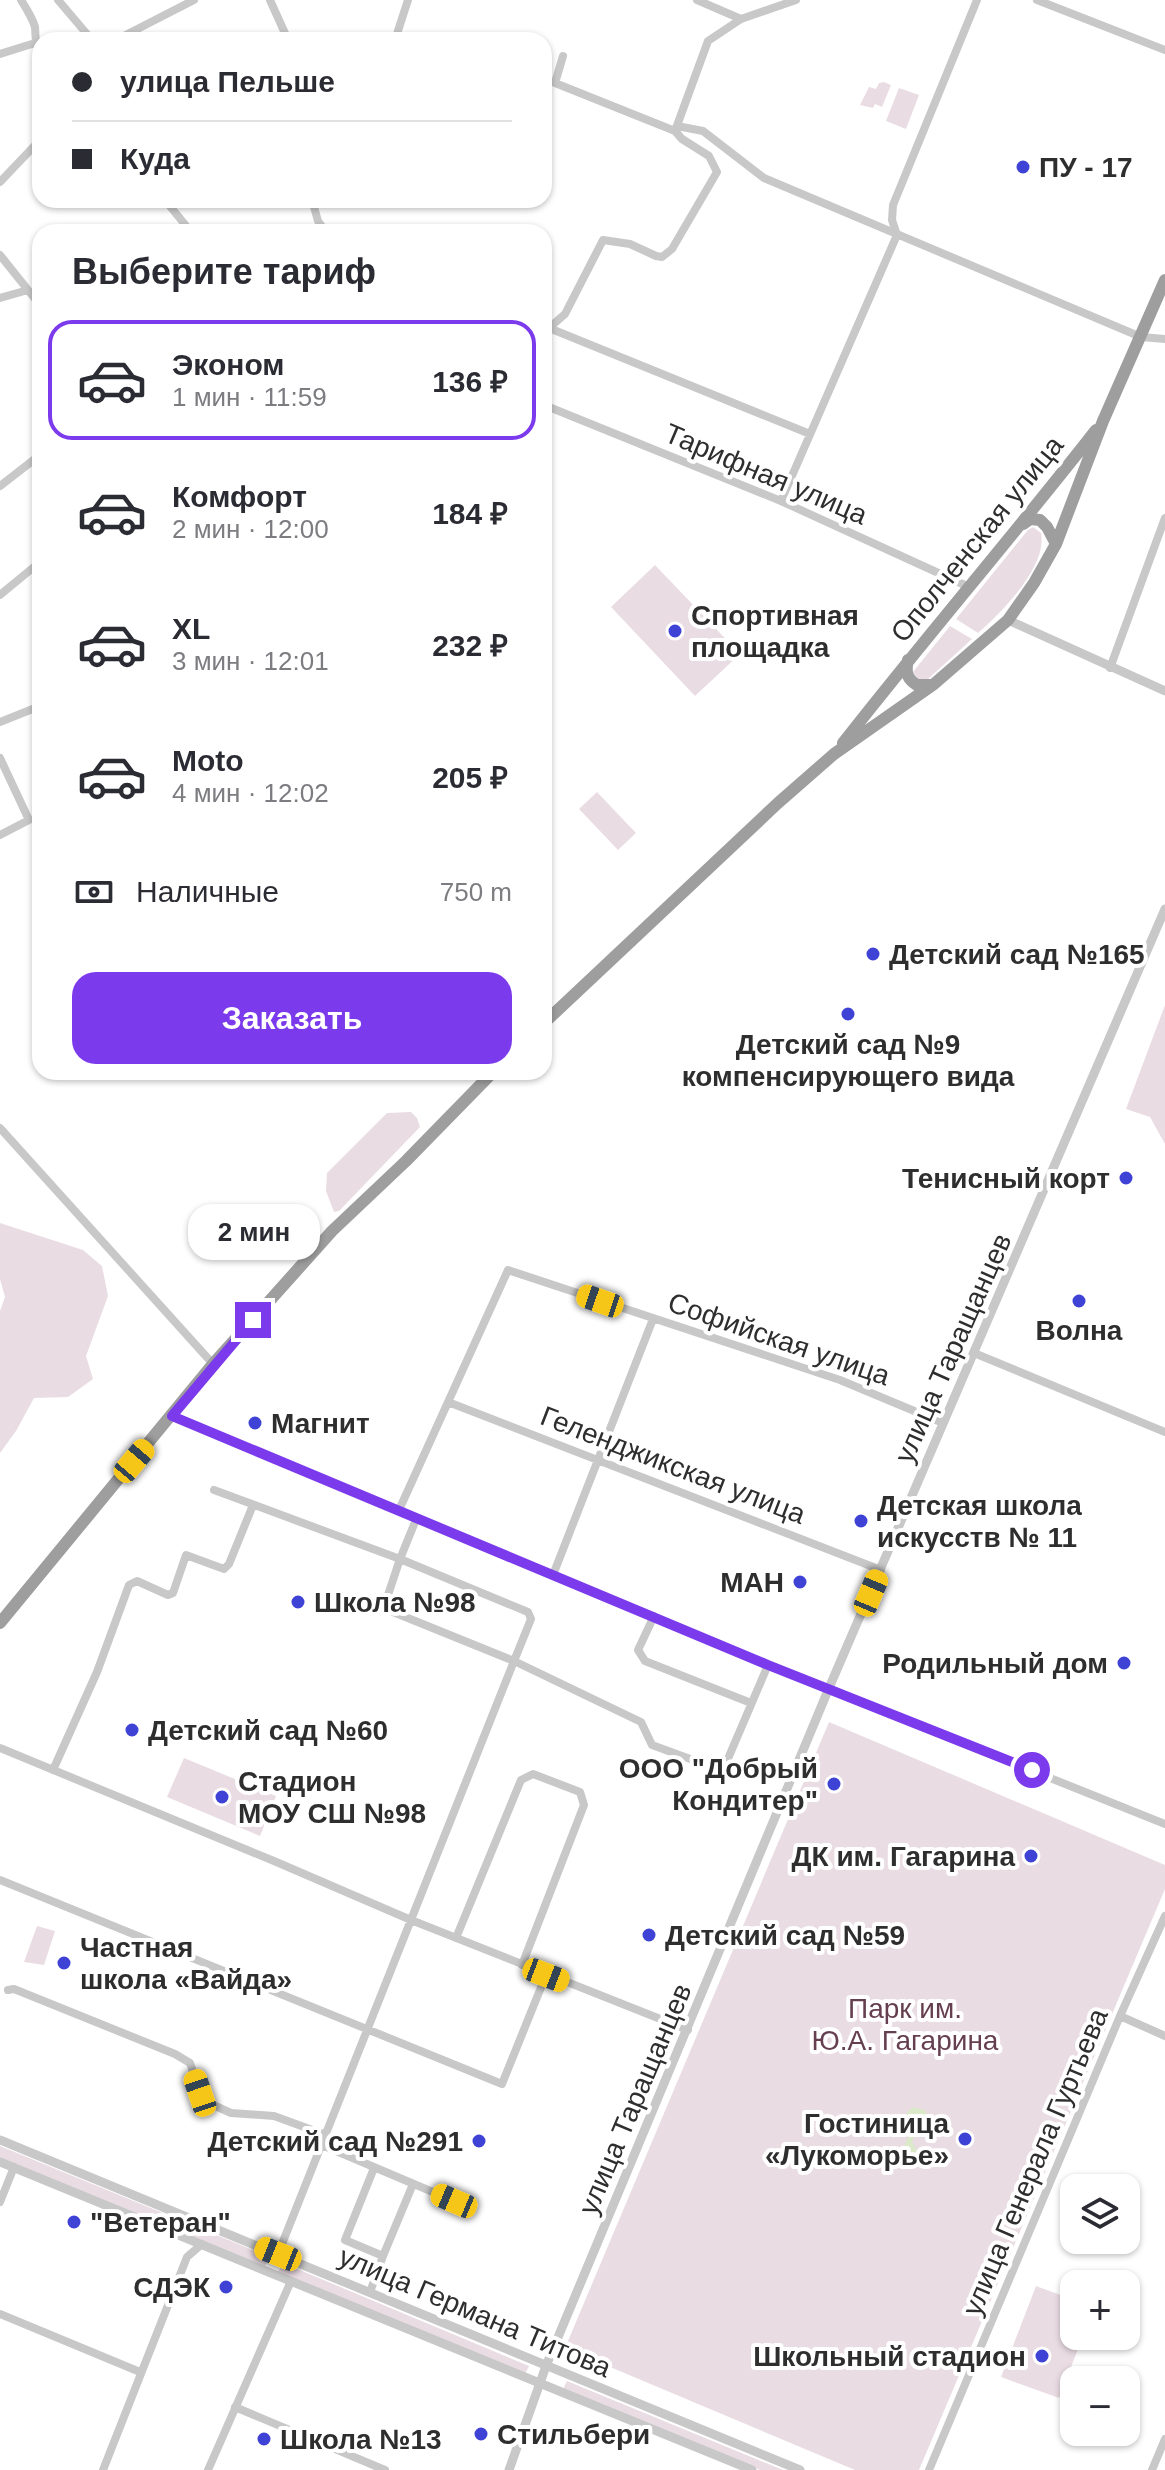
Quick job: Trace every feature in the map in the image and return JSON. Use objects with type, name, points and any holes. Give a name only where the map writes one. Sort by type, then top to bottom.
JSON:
[{"type":"highway","name":"Ополченская улица","points":[[834,754],[934,684],[1008,620],[1034,583],[1056,544],[1103,421],[1165,280]]},
{"type":"highway","name":"Ополченская улица","points":[[834,754],[908,660],[1023,524],[1103,421]]},
{"type":"highway","points":[[1023,524],[1030,519],[1040,520],[1056,544]]},
{"type":"highway","points":[[908,660],[906,670],[914,683],[924,686],[934,684]]},
{"type":"highway","points":[[552,1015],[834,754]]},
{"type":"highway","points":[[0,1623],[213,1364],[332,1231],[485,1080]]},
{"type":"street","points":[[21,0],[36,32]]},
{"type":"street","points":[[132,32],[194,0]]},
{"type":"street","points":[[270,0],[284,32]]},
{"type":"street","points":[[398,32],[408,0]]},
{"type":"street","points":[[697,0],[741,19]]},
{"type":"street","points":[[675,131],[708,41],[741,19],[796,0]]},
{"type":"street","points":[[781,501],[897,235],[892,220],[893,205],[977,0]]},
{"type":"street","points":[[1037,0],[1165,50]]},
{"type":"street","points":[[62,1],[86,32]]},
{"type":"street","points":[[0,54],[32,47]]},
{"type":"street","points":[[552,324],[565,314],[603,240],[630,244],[662,257],[672,249],[717,172],[709,156],[675,131],[555,83],[563,56]]},
{"type":"street","points":[[675,131],[677,126],[703,131],[764,178],[1141,337],[1165,339]]},
{"type":"street","points":[[0,182],[32,148]]},
{"type":"street","points":[[172,208],[184,224]]},
{"type":"street","points":[[0,255],[32,295]]},
{"type":"street","points":[[0,298],[28,290]]},
{"type":"street","points":[[552,331],[810,434]]},
{"type":"street","name":"Тарифная улица","points":[[552,408],[781,501],[969,587]]},
{"type":"street","points":[[0,486],[32,461]]},
{"type":"street","points":[[1110,668],[1165,518]]},
{"type":"street","points":[[0,594],[32,568]]},
{"type":"street","points":[[1008,620],[1165,691]]},
{"type":"street","points":[[0,722],[32,709]]},
{"type":"street","points":[[0,758],[29,820],[0,835]]},
{"type":"street","name":"улица Таращанцев","points":[[509,2470],[546,2366],[829,1688],[1165,909]]},
{"type":"street","points":[[0,1128],[213,1364]]},
{"type":"street","name":"Софийская улица","points":[[448,1402],[508,1270],[840,1380],[943,1423]]},
{"type":"street","points":[[553,1575],[653,1319]]},
{"type":"street","points":[[974,1353],[1165,1432]]},
{"type":"street","points":[[399,1510],[448,1402]]},
{"type":"street","name":"Геленджикская улица","points":[[448,1402],[881,1570]]},
{"type":"street","points":[[172,1416],[768,1665],[1165,1824]]},
{"type":"street","points":[[214,1490],[400,1559],[528,1612],[531,1619],[322,2145],[274,2274]]},
{"type":"street","points":[[53,1770],[97,1672],[129,1585],[137,1581],[168,1595],[173,1593],[186,1555],[224,1569],[229,1564],[253,1505]]},
{"type":"street","points":[[415,1517],[387,1598],[393,1612],[514,1661],[641,1722],[652,1745],[712,1767],[720,1766],[727,1761],[768,1665]]},
{"type":"street","points":[[654,1616],[638,1650],[645,1661],[751,1703]]},
{"type":"street","points":[[0,1748],[411,1920],[688,2030]]},
{"type":"street","points":[[456,1938],[521,1780],[533,1774],[580,1792],[584,1805],[522,1965]]},
{"type":"street","points":[[0,1880],[502,2084],[546,1975]]},
{"type":"street","name":"улица Генерала Гуртьева","points":[[929,2470],[1165,1916]]},
{"type":"street","points":[[8,1990],[14,1989],[175,2054],[190,2063],[200,2093],[211,2104],[231,2113],[274,2116],[326,2135]]},
{"type":"street","points":[[1120,2016],[1165,2036]]},
{"type":"street","name":"улица Германа Титова","points":[[0,2140],[800,2470]]},
{"type":"street","points":[[322,2145],[454,2201]]},
{"type":"street","name":"улица Германа Титова","points":[[0,2162],[752,2470]]},
{"type":"street","points":[[0,2202],[14,2167]]},
{"type":"street","points":[[374,2168],[345,2240],[383,2256]]},
{"type":"street","points":[[370,2292],[413,2184]]},
{"type":"street","points":[[103,2470],[187,2257],[202,2244]]},
{"type":"street","points":[[208,2470],[291,2281]]},
{"type":"street","points":[[0,2314],[140,2372]]},
{"type":"street","points":[[235,2407],[385,2470]]},
{"type":"street","points":[[1152,2470],[1165,2439]]},
{"type":"green space","points":[[879,83],[891,85],[882,107],[860,105],[869,87],[876,89]]},
{"type":"green space","points":[[899,88],[919,95],[906,129],[886,121]]},
{"type":"green space","points":[[1033,527],[1041,533],[1041,546],[1037,560],[1021,588],[978,633],[956,619],[1028,530]]},
{"type":"green space","name":"Спортивная площадка","points":[[655,565],[740,654],[695,696],[611,607]]},
{"type":"green space","points":[[950,626],[972,639],[927,680],[917,679],[913,672]]},
{"type":"green space","points":[[597,792],[636,833],[618,850],[579,809]]},
{"type":"green space","points":[[1165,1005],[1165,1144],[1150,1117],[1126,1109]]},
{"type":"green space","points":[[411,1112],[420,1127],[339,1211],[334,1212],[326,1191],[327,1173],[387,1113]]},
{"type":"green space","points":[[0,1223],[83,1250],[102,1266],[108,1296],[86,1356],[93,1379],[68,1397],[34,1398],[0,1453],[0,1311],[5,1297],[0,1279]]},
{"type":"green space","name":"Парк им. Ю.А. Гагарина","points":[[829,1722],[1165,1865],[1165,1889],[919,2470],[855,2470],[565,2348]]},
{"type":"green space","name":"Стадион МОУ СШ №98","points":[[184,1758],[276,1796],[260,1836],[167,1797]]},
{"type":"green space","points":[[37,1926],[55,1931],[44,1965],[24,1962]]},
{"type":"green space","points":[[0,2146],[270,2257],[265,2266],[0,2158]]},
{"type":"green space","points":[[283,2263],[529,2366],[525,2374],[278,2272]]},
{"type":"green space","name":"Школьный стадион","points":[[1036,2286],[1060,2295],[1060,2350],[1078,2350],[1071,2366],[1060,2366],[1059,2398],[1001,2377]]},
{"type":"green space","points":[[567,2381],[783,2470],[760,2470],[563,2389]]},
{"type":"shaded area","points":[[913,2107],[925,2110],[931,2121],[927,2130],[916,2134],[912,2142],[918,2152],[926,2150],[930,2156],[925,2161],[917,2155],[905,2158],[900,2153],[910,2134],[905,2116]]},
{"type":"place","name":"ПУ - 17","points":[[1023,167]]},
{"type":"place","name":"Спортивная площадка","points":[[675,631]]},
{"type":"place","name":"Детский сад №165","points":[[873,954]]},
{"type":"place","name":"Детский сад №9 компенсирующего вида","points":[[848,1014]]},
{"type":"place","name":"Тенисный корт","points":[[1126,1178]]},
{"type":"place","name":"Волна","points":[[1079,1301]]},
{"type":"place","name":"Магнит","points":[[255,1423]]},
{"type":"place","name":"Детская школа искусств № 11","points":[[861,1521]]},
{"type":"place","name":"МАН","points":[[800,1582]]},
{"type":"place","name":"Школа №98","points":[[298,1602]]},
{"type":"place","name":"Родильный дом","points":[[1124,1663]]},
{"type":"place","name":"Детский сад №60","points":[[132,1730]]},
{"type":"place","name":"ООО \"Добрый Кондитер\"","points":[[834,1784]]},
{"type":"place","name":"Стадион МОУ СШ №98","points":[[222,1797]]},
{"type":"place","name":"ДК им. Гагарина","points":[[1031,1856]]},
{"type":"place","name":"Детский сад №59","points":[[649,1935]]},
{"type":"place","name":"Частная школа «Вайда»","points":[[64,1963]]},
{"type":"place","name":"Гостиница «Лукоморье»","points":[[965,2139]]},
{"type":"place","name":"Детский сад №291","points":[[479,2141]]},
{"type":"place","name":"\"Ветеран\"","points":[[74,2222]]},
{"type":"place","name":"СДЭК","points":[[226,2287]]},
{"type":"place","name":"Школьный стадион","points":[[1042,2356]]},
{"type":"place","name":"Стильбери","points":[[481,2434]]},
{"type":"place","name":"Школа №13","points":[[264,2439]]},
{"type":"route","points":[[253,1320],[172,1416],[768,1665],[1032,1770]]}]
